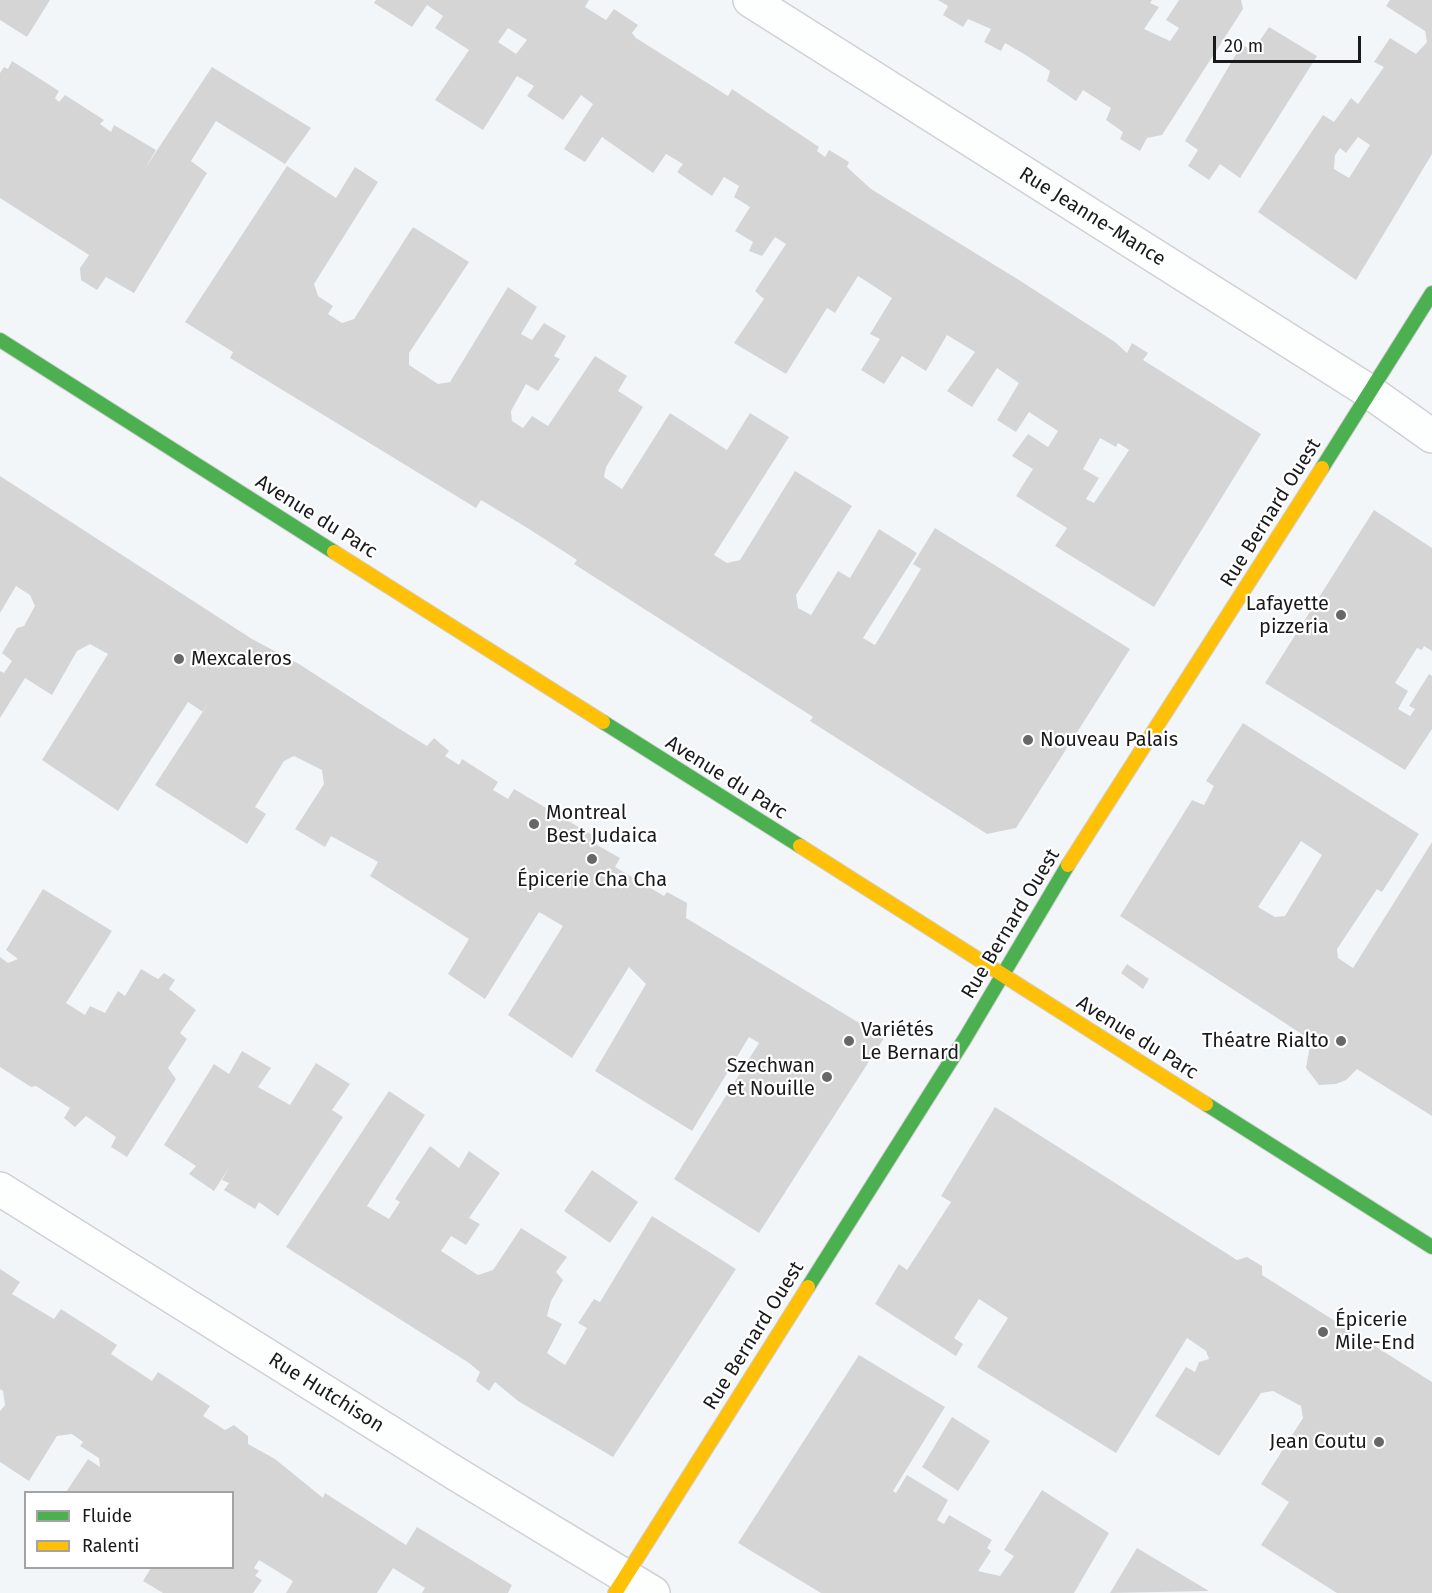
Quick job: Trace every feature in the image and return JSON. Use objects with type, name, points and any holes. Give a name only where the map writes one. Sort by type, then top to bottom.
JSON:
[{"type":"main road","name":"Rue Bernard Ouest","points":[[620,1585],[1002,976],[1093,824],[1198,666],[1432,293]]},
{"type":"main road","name":"Avenue du Parc","points":[[0,340],[1432,1247]]},
{"type":"street","name":"Rue Jeanne-Mance","points":[[750,0],[1370,392],[1432,436]]},
{"type":"street","name":"Rue Hutchison","points":[[0,1190],[620,1585],[653,1593]]},
{"type":"building","points":[[0,0],[50,0],[27,37],[0,20]]},
{"type":"building","points":[[376,0],[589,0],[585,7],[606,20],[614,9],[638,25],[632,33],[636,38],[728,96],[732,89],[819,147],[817,151],[825,157],[829,150],[849,162],[847,167],[871,189],[1019,280],[1115,342],[1127,353],[1132,343],[1148,353],[1143,360],[1261,434],[1154,607],[1055,546],[1067,528],[1016,496],[1033,469],[1012,456],[1028,434],[1048,447],[1058,431],[1029,412],[1016,432],[997,420],[1019,383],[997,368],[972,407],[947,391],[975,352],[947,335],[926,371],[902,356],[884,384],[861,370],[880,339],[870,334],[892,298],[858,276],[835,313],[827,308],[786,374],[734,343],[764,299],[755,291],[786,244],[775,237],[762,256],[749,251],[753,242],[735,231],[750,207],[734,197],[739,186],[724,177],[712,196],[677,172],[683,164],[666,154],[653,173],[602,137],[585,162],[564,149],[593,104],[581,95],[563,120],[527,96],[534,86],[517,76],[483,130],[435,100],[469,50],[435,28],[443,16],[427,5],[412,27],[374,3]],"holes":[[[508,28],[527,40],[516,54],[498,42]],[[1100,438],[1116,447],[1118,443],[1129,450],[1094,503],[1086,499],[1099,478],[1083,469]]]},
{"type":"building","points":[[938,0],[1152,0],[1150,3],[1159,7],[1144,29],[1170,41],[1179,28],[1166,20],[1179,0],[1241,0],[1243,9],[1162,135],[1147,138],[1140,151],[1120,139],[1123,132],[1106,120],[1111,108],[1083,90],[1076,101],[1047,81],[1050,71],[1024,54],[1005,43],[1001,51],[984,42],[991,29],[968,19],[963,27],[943,15],[948,6]]},
{"type":"building","points":[[1390,0],[1432,0],[1432,154],[1356,280],[1258,212],[1323,115],[1334,122],[1351,98],[1358,104],[1384,67],[1374,62],[1390,38],[1416,54],[1427,42],[1425,31],[1386,6]],"holes":[[[1358,137],[1370,145],[1349,178],[1334,169],[1335,155],[1340,148],[1346,153]]]},
{"type":"building","points":[[1269,27],[1317,56],[1240,178],[1220,164],[1209,180],[1188,166],[1198,150],[1185,141],[1242,44],[1252,52]]},
{"type":"building","points":[[12,61],[59,91],[55,98],[59,102],[65,95],[104,120],[100,124],[111,132],[114,125],[156,150],[144,170],[212,67],[311,128],[285,164],[216,121],[191,161],[207,173],[134,293],[106,277],[97,290],[81,280],[80,268],[89,255],[0,198],[0,73],[4,67],[8,69]]},
{"type":"building","points":[[287,166],[336,198],[355,167],[378,182],[314,284],[318,296],[333,306],[328,314],[342,323],[354,319],[413,227],[469,262],[409,353],[409,365],[438,384],[450,382],[508,287],[537,307],[521,334],[532,340],[544,323],[566,336],[554,356],[560,359],[538,391],[526,384],[511,411],[512,421],[523,428],[532,416],[548,426],[595,356],[627,376],[618,391],[643,407],[606,467],[604,477],[622,489],[670,413],[727,450],[750,413],[789,437],[714,555],[727,563],[740,560],[795,471],[852,506],[796,595],[798,608],[811,615],[838,571],[850,578],[879,529],[917,553],[863,638],[875,645],[921,569],[913,564],[935,528],[1130,649],[1016,828],[987,834],[810,721],[813,717],[574,564],[577,560],[529,529],[481,500],[476,508],[230,358],[233,352],[185,322]]},
{"type":"building","points":[[0,476],[252,639],[299,664],[427,746],[434,738],[449,751],[445,756],[459,765],[462,759],[498,782],[493,790],[508,799],[514,789],[599,839],[597,845],[620,858],[615,867],[664,896],[667,892],[687,903],[686,918],[884,1038],[759,1233],[674,1179],[759,1043],[749,1037],[692,1131],[595,1071],[646,984],[629,967],[572,1058],[508,1015],[563,926],[539,912],[485,999],[448,974],[469,939],[370,876],[378,862],[331,836],[325,847],[295,829],[324,784],[322,770],[294,756],[284,761],[255,807],[266,814],[247,844],[155,785],[203,712],[188,702],[118,811],[42,760],[108,654],[90,644],[77,651],[52,695],[25,678],[0,718],[0,671],[4,673],[12,661],[2,653],[17,628],[24,626],[35,606],[30,595],[16,586],[0,613]]},
{"type":"building","points":[[1374,510],[1432,548],[1432,651],[1424,646],[1422,650],[1417,648],[1395,683],[1408,691],[1398,709],[1410,716],[1415,709],[1409,706],[1429,674],[1432,676],[1432,729],[1405,770],[1265,683]]},
{"type":"building","points":[[1243,723],[1419,834],[1382,892],[1377,889],[1337,949],[1338,958],[1353,968],[1432,842],[1432,1116],[1357,1069],[1346,1080],[1336,1084],[1319,1085],[1306,1068],[1311,1040],[1120,916],[1192,800],[1204,805],[1214,786],[1206,781]],"holes":[[[1301,841],[1322,855],[1285,916],[1275,917],[1258,907]]]},
{"type":"building","points":[[43,889],[112,931],[66,1003],[85,1015],[90,1006],[105,1013],[118,991],[125,996],[141,969],[158,979],[164,973],[175,980],[169,989],[196,1010],[180,1033],[187,1039],[168,1068],[176,1079],[127,1157],[111,1147],[116,1137],[86,1116],[75,1127],[64,1118],[70,1108],[0,1067],[0,957],[8,963],[18,959],[6,950]]},
{"type":"building","points":[[1127,964],[1149,979],[1143,989],[1121,973]]},
{"type":"building","points":[[242,1051],[271,1068],[258,1087],[290,1105],[316,1063],[350,1084],[332,1110],[343,1117],[278,1216],[259,1202],[255,1209],[224,1190],[229,1183],[222,1180],[230,1166],[214,1191],[189,1174],[196,1166],[164,1145],[214,1064],[229,1074]]},
{"type":"building","points":[[389,1091],[425,1115],[367,1206],[389,1219],[400,1202],[395,1199],[430,1146],[459,1168],[469,1151],[500,1173],[469,1218],[480,1224],[466,1245],[451,1236],[441,1251],[478,1275],[493,1270],[521,1228],[567,1257],[556,1272],[563,1280],[551,1301],[547,1316],[562,1324],[547,1353],[565,1365],[587,1328],[578,1323],[594,1299],[600,1302],[652,1216],[736,1269],[613,1457],[518,1401],[495,1382],[489,1391],[476,1381],[480,1372],[469,1363],[286,1247]]},
{"type":"building","points":[[995,1107],[1237,1260],[1247,1257],[1262,1266],[1262,1275],[1432,1382],[1432,1593],[1337,1593],[1261,1545],[1289,1502],[1261,1484],[1303,1418],[1301,1406],[1273,1391],[1261,1393],[1219,1456],[1155,1416],[1186,1367],[1195,1372],[1199,1362],[1209,1359],[1206,1351],[1187,1338],[1116,1453],[977,1367],[1008,1318],[979,1299],[954,1338],[963,1344],[956,1356],[875,1304],[899,1264],[907,1270],[951,1202],[941,1196]]},
{"type":"building","points":[[592,1170],[638,1202],[610,1243],[564,1211]]},
{"type":"building","points":[[0,1269],[20,1282],[12,1294],[54,1319],[61,1309],[117,1345],[111,1354],[152,1381],[158,1372],[210,1406],[203,1416],[225,1430],[234,1425],[248,1436],[248,1444],[275,1459],[323,1498],[325,1493],[406,1545],[417,1527],[512,1585],[508,1593],[422,1593],[425,1588],[393,1568],[377,1593],[286,1593],[293,1581],[259,1560],[254,1568],[259,1571],[255,1576],[262,1580],[253,1593],[163,1593],[143,1581],[150,1569],[234,1569],[234,1491],[67,1491],[88,1459],[100,1467],[99,1458],[80,1446],[83,1442],[72,1434],[57,1436],[29,1481],[0,1462],[0,1411],[5,1405],[3,1391],[0,1389]]},
{"type":"building","points":[[859,1355],[945,1407],[893,1491],[896,1493],[907,1475],[948,1500],[937,1520],[944,1524],[949,1515],[992,1540],[987,1548],[991,1551],[978,1571],[1000,1576],[1014,1556],[1004,1550],[1042,1490],[1109,1533],[1074,1593],[821,1593],[738,1543]]},
{"type":"building","points":[[952,1417],[990,1441],[958,1491],[922,1467]]},
{"type":"building","points":[[1137,1548],[1209,1591],[1110,1593]]},
{"type":"traffic: fast","points":[[1322,468],[1432,293]]},
{"type":"traffic: fast","points":[[0,340],[334,552]]},
{"type":"traffic: fast","points":[[603,722],[800,846]]},
{"type":"traffic: fast","points":[[808,1287],[964,1040],[1068,865]]},
{"type":"traffic: fast","points":[[1206,1104],[1432,1247]]},
{"type":"traffic: slow","points":[[1068,865],[1322,468]]},
{"type":"traffic: slow","points":[[334,552],[603,722]]},
{"type":"traffic: slow","points":[[800,846],[1206,1104]]},
{"type":"traffic: slow","points":[[615,1593],[808,1287]]},
{"type":"place","name":"Lafayette pizzeria","points":[[1341,615]]},
{"type":"place","name":"Mexcaleros","points":[[179,659]]},
{"type":"place","name":"Nouveau Palais","points":[[1028,740]]},
{"type":"place","name":"Montreal Best Judaica","points":[[534,824]]},
{"type":"place","name":"Épicerie Cha Cha","points":[[592,859]]},
{"type":"place","name":"Variétés Le Bernard","points":[[849,1041]]},
{"type":"place","name":"Théatre Rialto","points":[[1341,1041]]},
{"type":"place","name":"Szechwan et Nouille","points":[[827,1077]]},
{"type":"place","name":"Épicerie Mile-End","points":[[1323,1332]]},
{"type":"place","name":"Jean Coutu","points":[[1379,1442]]}]
